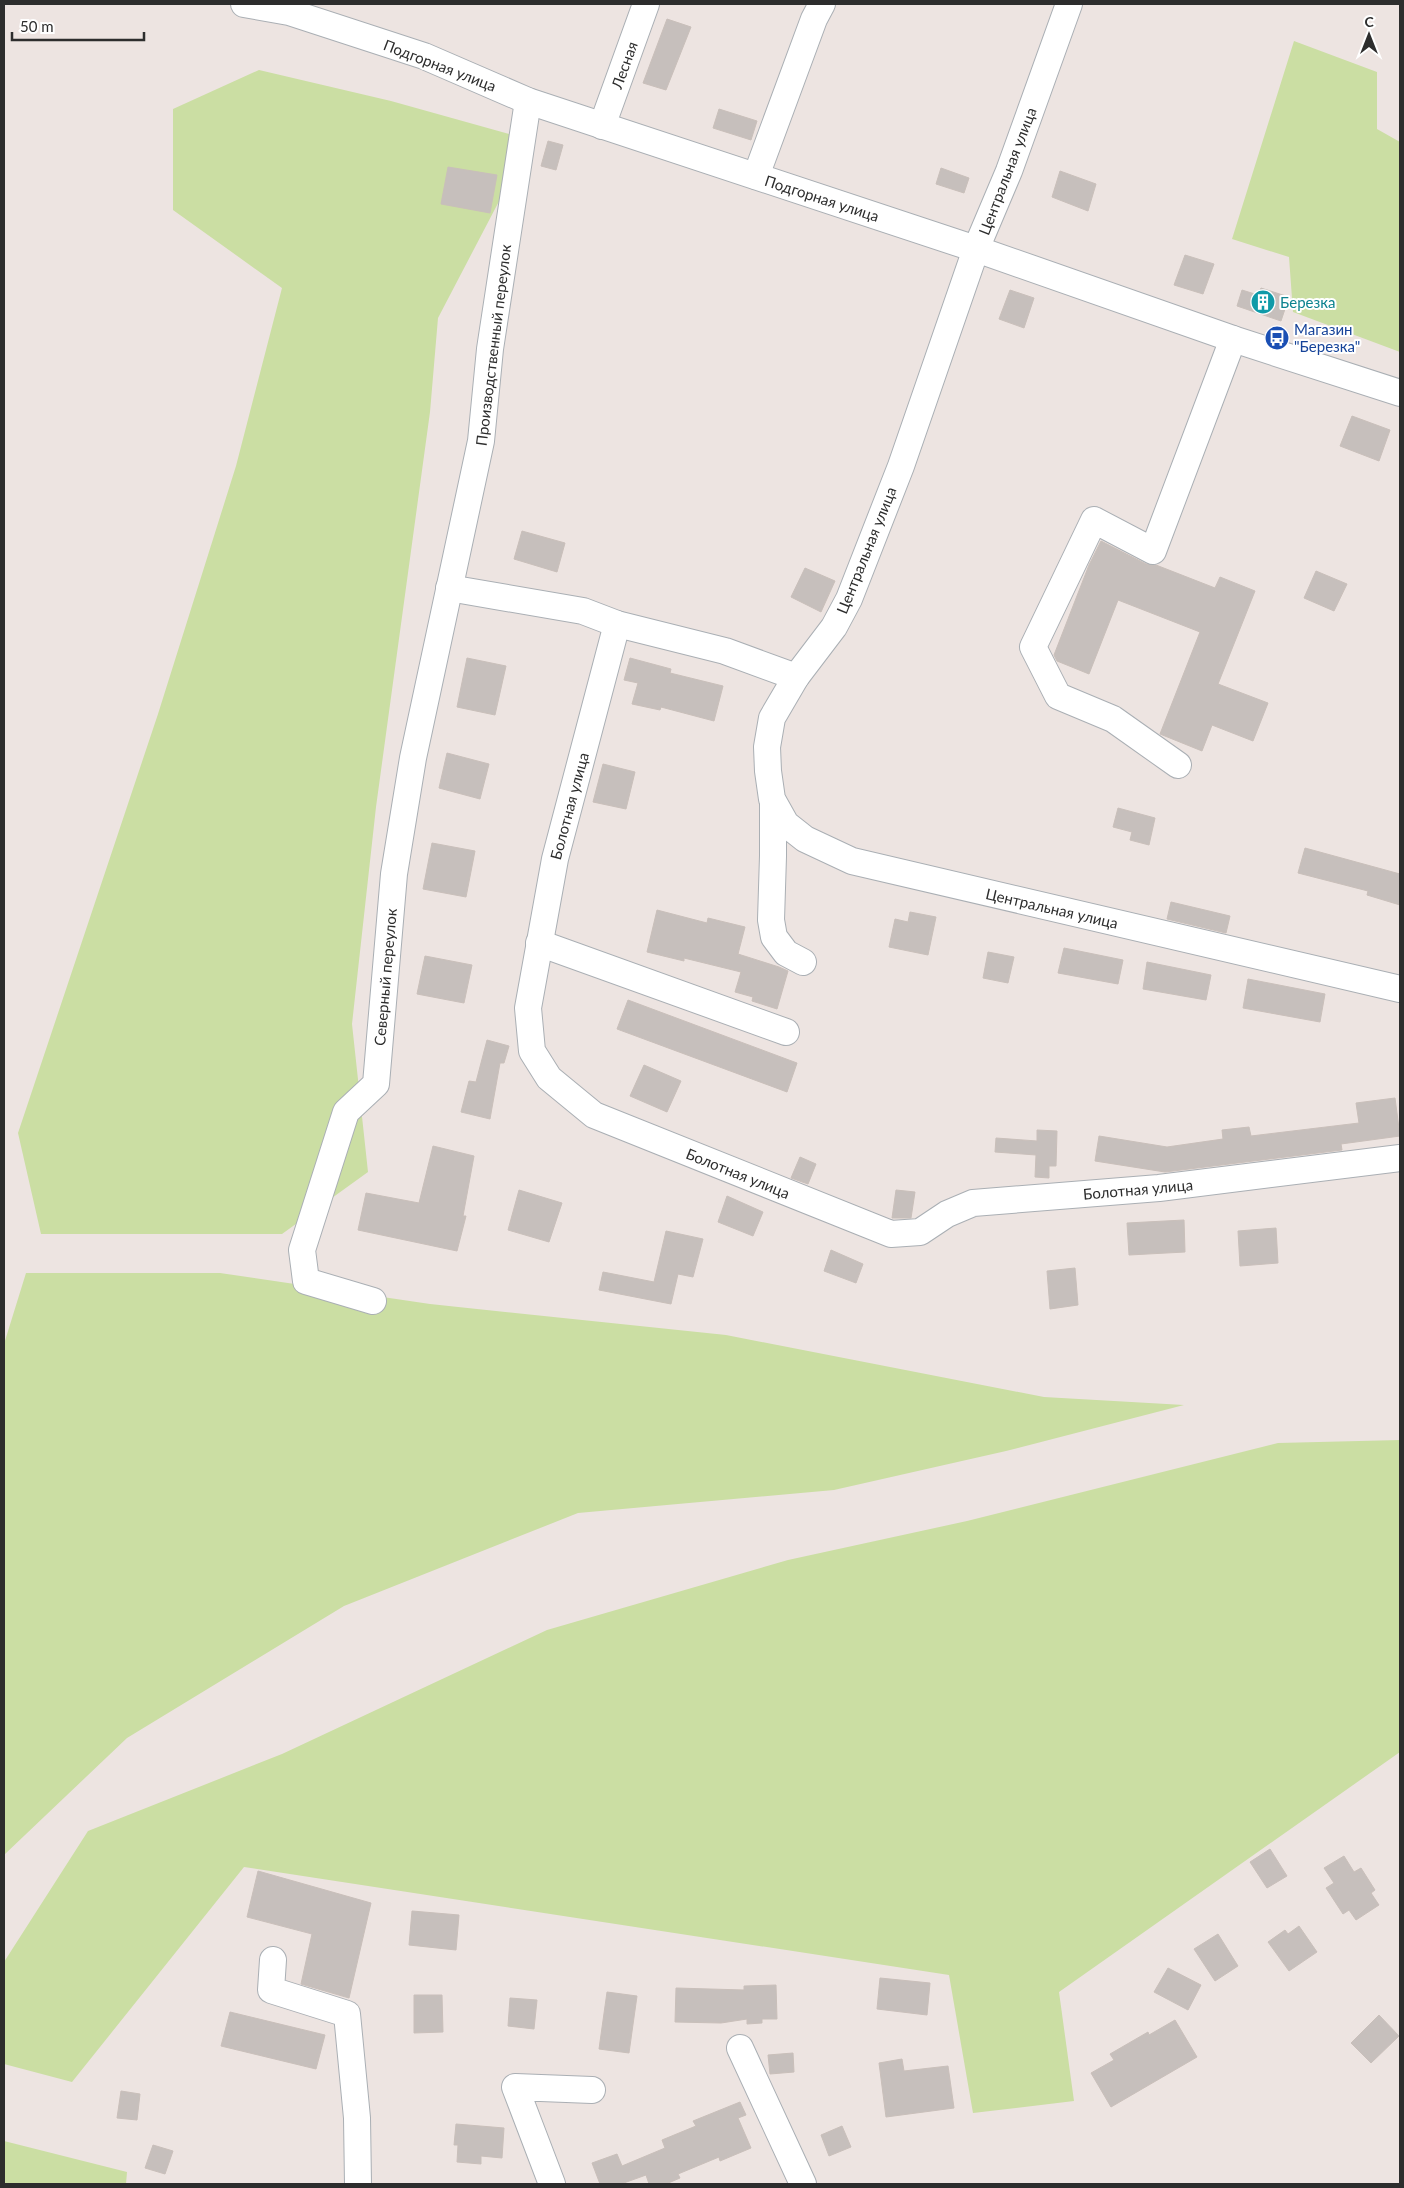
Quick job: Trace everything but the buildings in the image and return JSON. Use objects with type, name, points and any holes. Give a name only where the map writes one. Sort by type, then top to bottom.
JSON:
[{"type":"street","name":"Подгорная улица","points":[[244,4],[289,12],[424,56],[528,100],[602,126],[976,249],[1233,339],[1400,393]]},
{"type":"street","name":"Лесная","points":[[602,126],[646,4]]},
{"type":"street","points":[[756,176],[814,19],[822,4]]},
{"type":"street","name":"Центральная улица","points":[[1069,4],[1009,171],[976,249],[901,466],[849,599],[834,627],[796,677],[772,718],[767,747],[767,763],[772,799],[786,824],[805,839],[852,861],[1400,989]]},
{"type":"street","name":"Производственный переулок","points":[[449,588],[482,441],[490,349],[528,100]]},
{"type":"street","points":[[1178,765],[1113,719],[1058,696],[1032,647],[1094,520],[1153,551],[1233,339]]},
{"type":"street","points":[[449,588],[583,611],[617,624],[725,651],[796,677]]},
{"type":"street","name":"Северный переулок","points":[[373,1301],[306,1281],[302,1250],[346,1112],[376,1084],[394,874],[413,758],[449,588]]},
{"type":"street","name":"Болотная улица","points":[[617,624],[555,860],[528,1008],[532,1051],[549,1078],[594,1115],[891,1234],[920,1232],[947,1214],[972,1203],[1159,1188],[1400,1158]]},
{"type":"street","points":[[772,799],[771,920],[774,937],[786,953],[803,962]]},
{"type":"street","points":[[540,943],[786,1032]]},
{"type":"street","points":[[273,1960],[271,1990],[347,2014],[357,2118],[358,2184]]},
{"type":"street","points":[[740,2048],[803,2184]]},
{"type":"street","points":[[552,2184],[515,2087],[592,2090]]},
{"type":"green space","points":[[1294,41],[1377,72],[1377,129],[1400,142],[1400,352],[1293,312],[1289,257],[1232,239]]},
{"type":"green space","points":[[259,70],[391,101],[531,140],[438,318],[430,412],[376,807],[352,1024],[368,1172],[282,1234],[41,1234],[18,1133],[158,714],[236,466],[282,288],[173,210],[173,109]]},
{"type":"green space","points":[[26,1273],[220,1273],[430,1304],[726,1335],[1044,1397],[1184,1405],[1006,1451],[834,1490],[578,1513],[344,1606],[127,1738],[4,1855],[4,1344]]},
{"type":"green space","points":[[1400,1440],[1400,1752],[1059,1992],[1074,2101],[973,2113],[949,1975],[244,1867],[72,2082],[4,2064],[4,1962],[88,1831],[282,1754],[547,1630],[788,1560],[967,1521],[1278,1443]]},
{"type":"green space","points":[[4,2141],[127,2172],[126,2184],[4,2184]]},
{"type":"place","name":"Березка","points":[[1263,302]]},
{"type":"place","name":"Магазин \"Березка\"","points":[[1277,338]]}]
